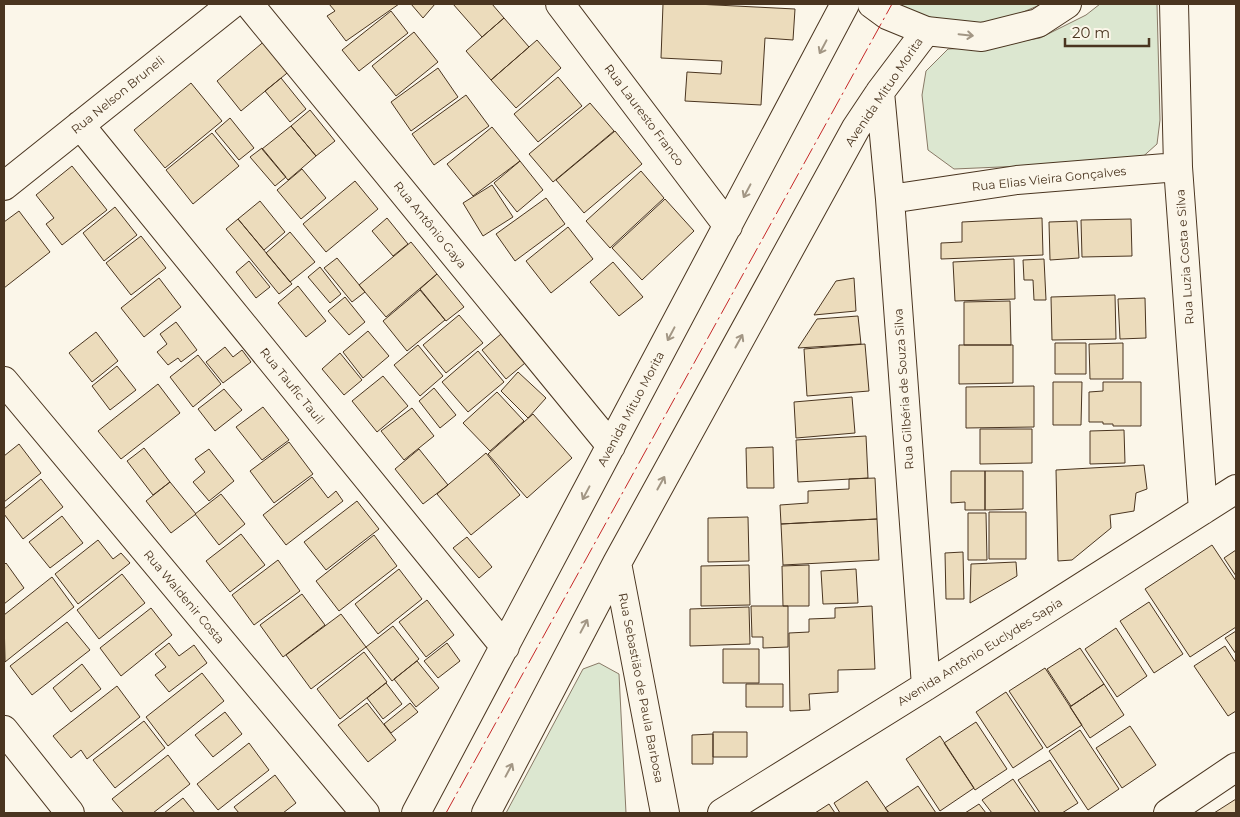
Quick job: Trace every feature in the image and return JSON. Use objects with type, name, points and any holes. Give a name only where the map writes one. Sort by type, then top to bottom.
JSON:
[{"type":"street","name":"Rua Nelson Bruneli","points":[[4,186],[232,4]]},
{"type":"street","name":"Rua Antônio Gaya","points":[[249,4],[611,446]]},
{"type":"street","name":"Rua Lauresto Franco","points":[[560,4],[728,226]]},
{"type":"street","name":"Avenida Mituo Morita","points":[[416,813],[845,4]]},
{"type":"street","points":[[872,4],[887,15],[926,31],[982,37],[1038,23],[1067,4]]},
{"type":"street","name":"Rua Luzia Costa e Silva","points":[[1174,4],[1178,167],[1203,510]]},
{"type":"street","name":"Avenida Mituo Morita","points":[[486,813],[617,563],[856,128],[880,92],[926,31]]},
{"type":"street","name":"Rua Gilbéria de Souza Silva","points":[[880,92],[890,199],[926,686]]},
{"type":"street","name":"Rua Taufic Tauil","points":[[80,125],[505,647]]},
{"type":"street","name":"Rua Elias Vieira Gonçalves","points":[[890,199],[1017,180],[1178,167]]},
{"type":"street","name":"Rua Waldenir Costa","points":[[4,381],[365,813]]},
{"type":"street","name":"Avenida Antônio Euclydes Sapia","points":[[722,813],[1236,489]]},
{"type":"street","name":"Rua Sebastião de Paula Barbosa","points":[[617,563],[666,813]]},
{"type":"street","points":[[4,730],[70,813]]},
{"type":"street","points":[[1168,813],[1236,768]]},
{"type":"green space","points":[[882,4],[1042,4],[1002,21],[960,27]]},
{"type":"green space","points":[[1100,4],[1157,4],[1160,120],[1157,144],[1138,161],[954,169],[928,150],[922,95],[926,71],[948,49],[988,47],[1040,38],[1086,15]]},
{"type":"green space","points":[[599,663],[619,674],[626,813],[506,813],[583,669]]},
{"type":"building","points":[[329,4],[399,4],[346,41],[327,16],[335,11]]},
{"type":"building","points":[[411,4],[435,4],[423,18]]},
{"type":"building","points":[[453,4],[492,4],[504,18],[482,37]]},
{"type":"building","points":[[663,4],[795,9],[793,40],[765,38],[761,105],[685,101],[687,72],[721,74],[722,61],[661,58]]},
{"type":"building","points":[[391,11],[408,33],[359,71],[342,50]]},
{"type":"building","points":[[504,18],[529,47],[491,80],[466,51]]},
{"type":"building","points":[[414,32],[438,62],[396,96],[372,66]]},
{"type":"building","points":[[267,39],[292,69],[241,111],[217,81]]},
{"type":"building","points":[[537,40],[561,68],[516,108],[491,80]]},
{"type":"building","points":[[438,68],[458,97],[411,131],[391,102]]},
{"type":"building","points":[[558,77],[582,106],[538,142],[514,114]]},
{"type":"building","points":[[281,78],[306,109],[290,122],[265,91]]},
{"type":"building","points":[[191,83],[222,121],[165,168],[134,130]]},
{"type":"building","points":[[466,95],[489,126],[434,165],[412,134]]},
{"type":"building","points":[[590,103],[614,131],[553,182],[529,154]]},
{"type":"building","points":[[310,110],[335,141],[316,156],[291,126]]},
{"type":"building","points":[[230,118],[254,148],[239,160],[215,131]]},
{"type":"building","points":[[291,126],[316,156],[288,180],[262,149]]},
{"type":"building","points":[[492,127],[520,161],[473,196],[447,164]]},
{"type":"building","points":[[615,131],[642,164],[584,213],[556,180]]},
{"type":"building","points":[[212,133],[239,166],[193,204],[166,170]]},
{"type":"building","points":[[262,148],[286,177],[275,186],[250,157]]},
{"type":"building","points":[[520,161],[543,190],[517,212],[494,183]]},
{"type":"building","points":[[72,166],[107,210],[62,245],[46,224],[54,218],[36,195]]},
{"type":"building","points":[[302,169],[326,198],[301,219],[277,190]]},
{"type":"building","points":[[641,171],[664,198],[610,248],[586,221]]},
{"type":"building","points":[[355,181],[378,209],[326,252],[303,224]]},
{"type":"building","points":[[492,185],[513,217],[483,236],[463,203]]},
{"type":"building","points":[[546,198],[565,224],[515,261],[496,234]]},
{"type":"building","points":[[665,199],[694,231],[642,280],[612,248]]},
{"type":"building","points":[[260,201],[285,232],[264,250],[238,219]]},
{"type":"building","points":[[115,207],[137,235],[104,261],[83,233]]},
{"type":"building","points":[[19,211],[50,252],[4,288],[4,222]]},
{"type":"building","points":[[387,218],[408,244],[393,256],[372,231]]},
{"type":"building","points":[[1042,218],[1043,255],[941,259],[941,243],[962,242],[962,222]]},
{"type":"building","points":[[238,219],[292,284],[279,294],[226,229]]},
{"type":"building","points":[[1131,219],[1132,256],[1082,257],[1081,220]]},
{"type":"building","points":[[1077,221],[1079,258],[1050,260],[1049,222]]},
{"type":"building","points":[[568,227],[593,259],[551,293],[526,261]]},
{"type":"building","points":[[290,232],[315,262],[290,282],[266,253]]},
{"type":"building","points":[[141,236],[166,268],[131,295],[106,263]]},
{"type":"building","points":[[411,242],[437,274],[386,317],[359,285]]},
{"type":"building","points":[[337,258],[365,292],[352,302],[324,268]]},
{"type":"building","points":[[1014,259],[1015,299],[955,301],[953,262]]},
{"type":"building","points":[[1044,259],[1046,300],[1034,300],[1033,280],[1024,280],[1023,260]]},
{"type":"building","points":[[249,261],[270,287],[256,298],[236,272]]},
{"type":"building","points":[[613,262],[643,297],[619,316],[590,282]]},
{"type":"building","points":[[320,267],[341,294],[330,303],[308,277]]},
{"type":"building","points":[[437,274],[464,307],[446,321],[420,289]]},
{"type":"building","points":[[159,278],[181,307],[144,337],[121,308]]},
{"type":"building","points":[[854,278],[856,311],[814,315],[836,281]]},
{"type":"building","points":[[298,286],[326,321],[306,337],[278,303]]},
{"type":"building","points":[[420,290],[445,320],[407,351],[383,321]]},
{"type":"building","points":[[1115,295],[1116,339],[1052,340],[1051,297]]},
{"type":"building","points":[[345,297],[365,322],[349,335],[328,311]]},
{"type":"building","points":[[1145,298],[1146,338],[1120,339],[1118,299]]},
{"type":"building","points":[[1010,301],[1011,345],[964,345],[964,302]]},
{"type":"building","points":[[459,315],[483,343],[446,373],[423,345]]},
{"type":"building","points":[[858,316],[861,344],[798,348],[817,319]]},
{"type":"building","points":[[176,322],[197,350],[181,362],[178,358],[168,365],[157,352],[167,344],[160,334]]},
{"type":"building","points":[[368,331],[389,356],[363,378],[343,352]]},
{"type":"building","points":[[96,332],[118,361],[92,382],[69,353]]},
{"type":"building","points":[[501,334],[525,363],[506,379],[482,350]]},
{"type":"building","points":[[1055,343],[1086,343],[1086,374],[1055,374]]},
{"type":"building","points":[[1123,343],[1123,379],[1090,379],[1089,344]]},
{"type":"building","points":[[865,344],[869,391],[807,396],[804,349]]},
{"type":"building","points":[[418,345],[443,376],[420,396],[394,365]]},
{"type":"building","points":[[959,345],[1013,345],[1013,383],[959,384]]},
{"type":"building","points":[[225,347],[233,357],[242,350],[251,362],[223,383],[206,362]]},
{"type":"building","points":[[478,351],[504,382],[468,412],[442,382]]},
{"type":"building","points":[[340,353],[362,380],[344,395],[322,369]]},
{"type":"building","points":[[198,355],[221,384],[193,407],[170,377]]},
{"type":"building","points":[[117,366],[136,390],[110,410],[92,386]]},
{"type":"building","points":[[518,372],[546,398],[528,418],[501,391]]},
{"type":"building","points":[[383,376],[408,406],[377,432],[352,401]]},
{"type":"building","points":[[1053,382],[1082,382],[1081,425],[1053,425]]},
{"type":"building","points":[[1103,382],[1141,382],[1141,426],[1113,426],[1113,424],[1103,424],[1103,422],[1089,422],[1089,392],[1103,391]]},
{"type":"building","points":[[158,384],[180,413],[121,459],[98,431]]},
{"type":"building","points":[[1034,386],[1034,427],[966,428],[966,387]]},
{"type":"building","points":[[434,388],[456,415],[440,428],[419,401]]},
{"type":"building","points":[[224,389],[242,410],[215,431],[198,409]]},
{"type":"building","points":[[497,392],[524,421],[490,451],[463,423]]},
{"type":"building","points":[[852,397],[855,433],[796,438],[794,402]]},
{"type":"building","points":[[263,407],[289,440],[262,460],[236,427]]},
{"type":"building","points":[[412,408],[434,436],[404,460],[381,431]]},
{"type":"building","points":[[533,414],[572,458],[527,498],[488,454]]},
{"type":"building","points":[[980,429],[1032,429],[1032,463],[980,464]]},
{"type":"building","points":[[1124,430],[1125,463],[1090,464],[1090,431]]},
{"type":"building","points":[[866,436],[868,478],[798,482],[796,440]]},
{"type":"building","points":[[289,442],[313,474],[274,503],[250,471]]},
{"type":"building","points":[[19,444],[41,473],[4,502],[4,456]]},
{"type":"building","points":[[773,447],[774,488],[747,488],[746,448]]},
{"type":"building","points":[[144,448],[170,482],[153,495],[127,461]]},
{"type":"building","points":[[209,449],[234,481],[209,501],[193,482],[205,472],[195,459]]},
{"type":"building","points":[[419,449],[448,485],[423,504],[395,469]]},
{"type":"building","points":[[486,453],[520,495],[471,535],[437,494]]},
{"type":"building","points":[[1144,465],[1147,489],[1136,493],[1134,511],[1110,515],[1111,528],[1072,560],[1058,561],[1056,470]]},
{"type":"building","points":[[951,471],[985,471],[985,510],[965,510],[965,502],[951,503]]},
{"type":"building","points":[[985,471],[1023,471],[1023,509],[985,510]]},
{"type":"building","points":[[312,477],[328,498],[336,491],[343,501],[286,545],[263,515]]},
{"type":"building","points":[[875,478],[877,519],[781,524],[780,505],[808,503],[808,491],[849,489],[849,479]]},
{"type":"building","points":[[41,479],[63,507],[23,539],[4,514],[4,509]]},
{"type":"building","points":[[170,482],[196,514],[171,533],[146,501]]},
{"type":"building","points":[[221,494],[245,524],[219,545],[195,514]]},
{"type":"building","points":[[357,501],[379,529],[326,570],[304,542]]},
{"type":"building","points":[[989,512],[1026,512],[1026,559],[989,559]]},
{"type":"building","points":[[968,513],[986,513],[987,560],[968,560]]},
{"type":"building","points":[[62,516],[83,543],[50,568],[29,542]]},
{"type":"building","points":[[748,517],[749,561],[708,562],[708,518]]},
{"type":"building","points":[[877,519],[879,560],[783,565],[781,524]]},
{"type":"building","points":[[241,534],[265,565],[230,592],[206,561]]},
{"type":"building","points":[[374,535],[397,566],[339,611],[316,581]]},
{"type":"building","points":[[467,537],[492,567],[479,578],[453,548]]},
{"type":"building","points":[[98,540],[113,559],[121,553],[130,563],[78,604],[55,574]]},
{"type":"building","points":[[1212,545],[1236,581],[1236,627],[1190,657],[1145,589]]},
{"type":"building","points":[[1236,550],[1236,576],[1224,558]]},
{"type":"building","points":[[963,552],[964,599],[946,599],[945,553]]},
{"type":"building","points":[[278,560],[300,591],[254,625],[232,595]]},
{"type":"building","points":[[1016,562],[1017,576],[970,603],[971,564]]},
{"type":"building","points":[[6,563],[24,588],[4,604],[4,565]]},
{"type":"building","points":[[749,565],[750,605],[701,606],[701,566]]},
{"type":"building","points":[[809,565],[809,606],[783,606],[782,566]]},
{"type":"building","points":[[399,569],[422,599],[378,634],[355,604]]},
{"type":"building","points":[[856,569],[858,603],[823,604],[821,571]]},
{"type":"building","points":[[122,574],[145,603],[99,639],[77,610]]},
{"type":"building","points":[[52,577],[74,607],[5,662],[4,615]]},
{"type":"building","points":[[302,594],[325,625],[283,657],[260,625]]},
{"type":"building","points":[[427,600],[454,635],[426,657],[399,622]]},
{"type":"building","points":[[1149,602],[1183,654],[1154,673],[1120,621]]},
{"type":"building","points":[[751,606],[788,606],[788,647],[763,648],[763,637],[752,637]]},
{"type":"building","points":[[872,606],[875,669],[838,670],[838,692],[809,694],[810,710],[790,711],[789,633],[809,632],[809,619],[835,618],[835,608]]},
{"type":"building","points":[[749,607],[750,644],[690,646],[690,609]]},
{"type":"building","points":[[151,608],[172,635],[121,676],[100,648]]},
{"type":"building","points":[[341,614],[366,647],[311,689],[286,655]]},
{"type":"building","points":[[67,622],[90,650],[32,695],[10,666]]},
{"type":"building","points":[[393,626],[419,659],[392,681],[366,647]]},
{"type":"building","points":[[1116,628],[1147,676],[1117,697],[1085,649]]},
{"type":"building","points":[[1236,631],[1236,654],[1225,638]]},
{"type":"building","points":[[169,643],[179,656],[194,645],[207,663],[169,692],[155,675],[166,667],[155,654]]},
{"type":"building","points":[[447,643],[460,661],[438,678],[424,661]]},
{"type":"building","points":[[1225,646],[1236,663],[1236,711],[1228,716],[1194,666]]},
{"type":"building","points":[[1080,648],[1104,684],[1071,706],[1047,669]]},
{"type":"building","points":[[723,649],[759,649],[759,683],[723,683]]},
{"type":"building","points":[[364,652],[387,682],[340,719],[317,689]]},
{"type":"building","points":[[417,661],[439,688],[416,707],[394,679]]},
{"type":"building","points":[[82,664],[101,689],[71,712],[53,688]]},
{"type":"building","points":[[1045,668],[1082,725],[1047,748],[1009,691]]},
{"type":"building","points":[[202,673],[224,701],[168,746],[146,717]]},
{"type":"building","points":[[386,683],[402,704],[383,719],[367,698]]},
{"type":"building","points":[[746,684],[783,684],[783,707],[746,707]]},
{"type":"building","points":[[1104,684],[1124,715],[1090,738],[1070,707]]},
{"type":"building","points":[[117,686],[140,717],[87,759],[81,750],[71,758],[53,736]]},
{"type":"building","points":[[1006,692],[1043,748],[1013,768],[976,712]]},
{"type":"building","points":[[367,703],[396,740],[368,762],[338,725]]},
{"type":"building","points":[[410,703],[418,712],[391,733],[384,724]]},
{"type":"building","points":[[225,712],[242,734],[213,757],[195,735]]},
{"type":"building","points":[[144,721],[165,748],[115,788],[93,760]]},
{"type":"building","points":[[976,722],[1007,769],[975,790],[944,743]]},
{"type":"building","points":[[1130,726],[1156,765],[1122,788],[1096,748]]},
{"type":"building","points":[[1080,730],[1119,789],[1088,810],[1049,751]]},
{"type":"building","points":[[713,732],[747,732],[747,757],[713,757]]},
{"type":"building","points":[[713,734],[713,764],[692,764],[692,735]]},
{"type":"building","points":[[940,736],[974,788],[940,811],[906,759]]},
{"type":"building","points":[[249,743],[269,770],[218,810],[197,784]]},
{"type":"building","points":[[168,755],[190,784],[153,813],[124,813],[112,799]]},
{"type":"building","points":[[1050,760],[1078,803],[1062,813],[1040,813],[1018,780]]},
{"type":"building","points":[[275,775],[296,803],[283,813],[239,813],[234,807]]},
{"type":"building","points":[[1013,779],[1036,813],[992,813],[982,800]]},
{"type":"building","points":[[867,781],[889,813],[840,813],[834,803]]},
{"type":"building","points":[[918,786],[936,813],[889,813],[885,808]]},
{"type":"building","points":[[183,798],[195,813],[164,813]]},
{"type":"building","points":[[1236,799],[1236,813],[1214,813]]},
{"type":"building","points":[[829,804],[835,813],[815,813]]},
{"type":"building","points":[[979,804],[986,813],[965,813]]},
{"type":"power","points":[[446,813],[892,4]]}]
